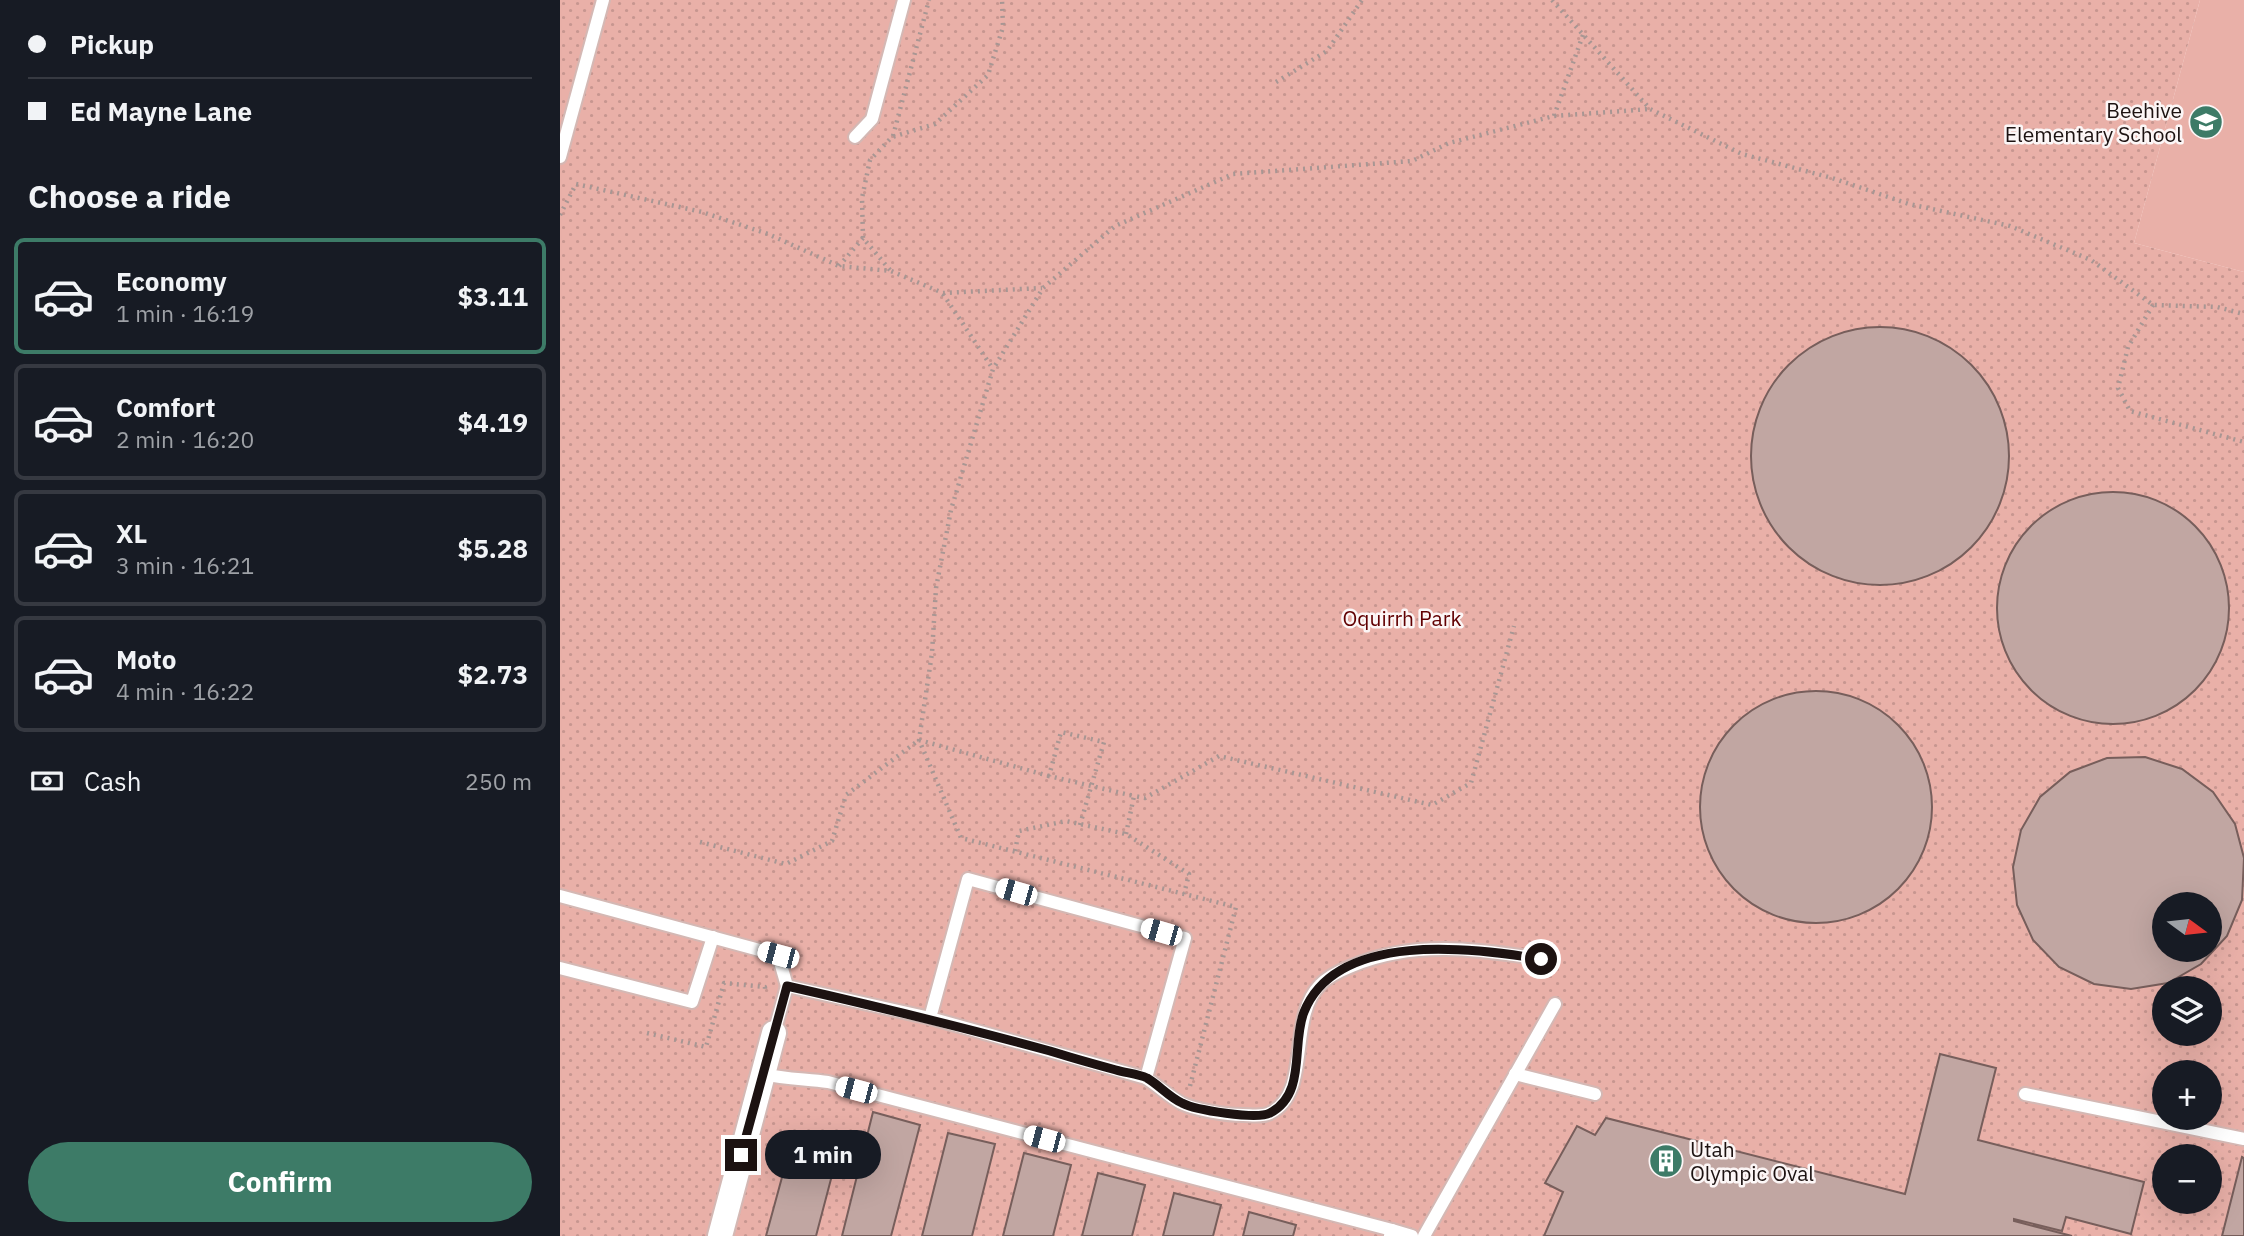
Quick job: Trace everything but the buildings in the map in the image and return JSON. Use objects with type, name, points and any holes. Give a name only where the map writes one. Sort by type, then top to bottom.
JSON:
[{"type":"street","points":[[720,1236],[774,1032]]},
{"type":"lane","points":[[560,157],[603,0]]},
{"type":"lane","points":[[855,137],[872,119],[904,0]]},
{"type":"lane","points":[[930,1018],[968,878],[1185,938],[1146,1078]]},
{"type":"lane","points":[[560,896],[778,955],[787,986],[774,1032]]},
{"type":"lane","points":[[560,968],[692,1002],[713,937]]},
{"type":"lane","points":[[787,986],[930,1018],[1146,1078],[1183,1104],[1231,1115],[1269,1114],[1288,1098],[1295,1076],[1304,1013],[1320,985],[1341,970],[1410,949],[1488,950],[1541,959]]},
{"type":"lane","points":[[1424,1236],[1555,1004]]},
{"type":"lane","points":[[763,1074],[828,1082],[1391,1233],[1412,1236]]},
{"type":"lane","points":[[1515,1074],[1594,1094]]},
{"type":"lane","points":[[2025,1094],[2244,1139]]},
{"type":"path","points":[[891,271],[863,238],[862,198],[870,160],[892,137],[929,0]]},
{"type":"path","points":[[892,137],[935,124],[988,75],[1003,27],[1002,0]]},
{"type":"path","points":[[1276,82],[1326,51],[1363,0]]},
{"type":"path","points":[[1552,0],[1650,109],[1742,154],[1832,178],[1909,204],[2010,226],[2091,260],[2153,304],[2217,307],[2244,314]]},
{"type":"path","points":[[1554,116],[1583,35]]},
{"type":"path","points":[[961,838],[919,740],[932,653],[936,588],[951,510],[993,369],[1043,288],[1115,226],[1233,174],[1412,161],[1449,144],[1554,116],[1650,109]]},
{"type":"path","points":[[560,215],[576,184],[702,212],[768,234],[839,266],[891,271],[943,293],[1043,288]]},
{"type":"path","points":[[839,266],[863,238]]},
{"type":"path","points":[[943,293],[993,369]]},
{"type":"path","points":[[2153,304],[2128,347],[2118,388],[2130,411],[2244,442]]},
{"type":"path","points":[[919,740],[1049,776],[1144,798],[1219,756],[1432,805],[1471,783],[1514,626]]},
{"type":"path","points":[[1049,776],[1061,732],[1104,743],[1080,825]]},
{"type":"path","points":[[700,842],[786,864],[832,841],[846,795],[919,740]]},
{"type":"path","points":[[1126,834],[1134,796]]},
{"type":"path","points":[[1015,851],[1019,831],[1066,821],[1126,834],[1189,874],[1184,894]]},
{"type":"path","points":[[647,1033],[706,1047],[724,983],[765,987],[762,1000]]},
{"type":"green space","name":"Oquirrh Park","points":[[560,0],[2200,0],[2134,243],[2244,272],[2244,1236],[560,1236]]},
{"type":"green space","name":"Beehive Elementary School","points":[[2200,0],[2244,0],[2244,272],[2134,243]]},
{"type":"place","name":"Beehive Elementary School","points":[[2206,122]]},
{"type":"place","name":"Utah Olympic Oval","points":[[1666,1161]]},
{"type":"route","points":[[741,1155],[787,986],[930,1018],[1146,1078],[1183,1104],[1231,1115],[1269,1114],[1288,1098],[1295,1076],[1304,1013],[1320,985],[1341,970],[1383,955],[1410,949],[1488,950],[1541,959]]}]
